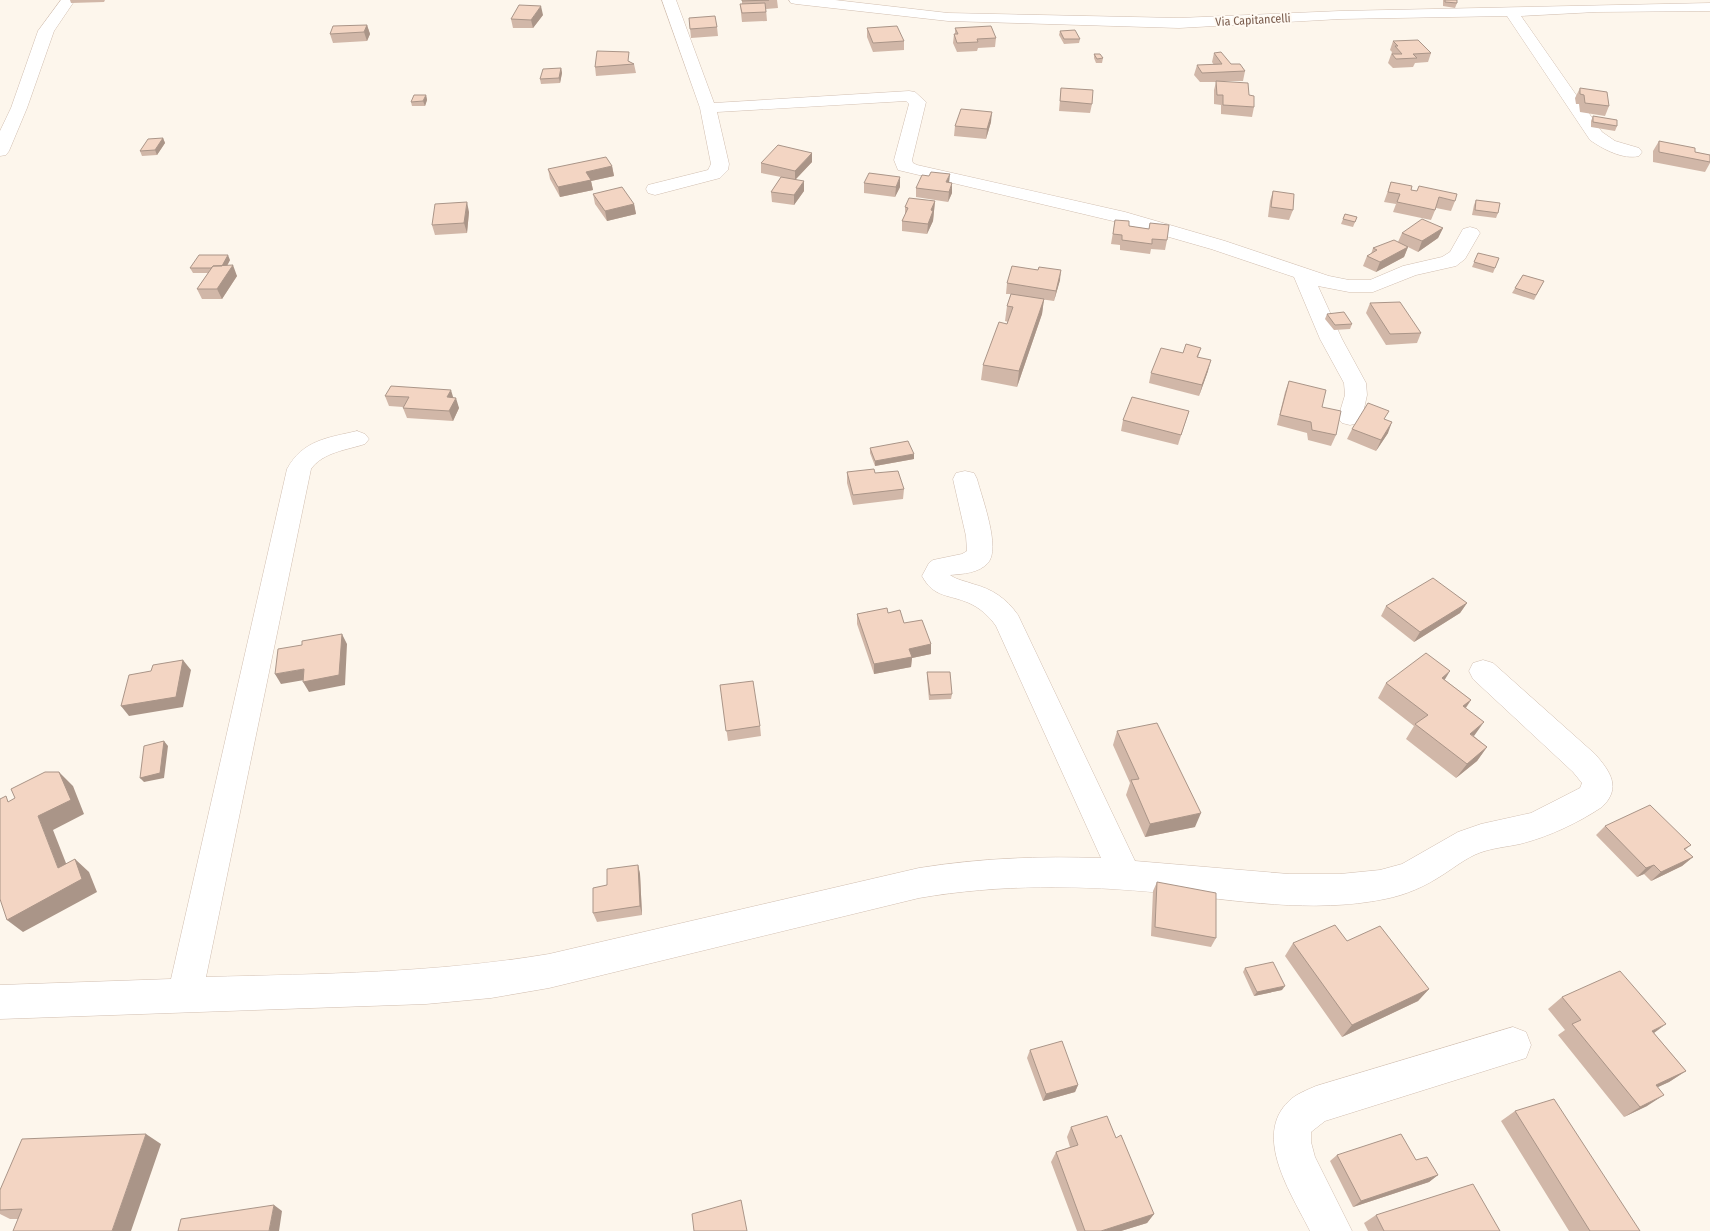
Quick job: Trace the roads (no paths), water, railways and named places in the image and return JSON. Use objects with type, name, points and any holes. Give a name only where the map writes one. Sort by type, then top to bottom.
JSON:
[{"type":"street","points":[[0,151],[17,114],[46,31],[68,0]]},
{"type":"street","points":[[655,189],[704,178],[719,170],[720,164],[708,108],[669,0]]},
{"type":"street","name":"Via Capitancelli","points":[[796,0],[956,17],[1174,22],[1221,22],[1351,14],[1710,7]]},
{"type":"street","points":[[1511,12],[1598,138],[1609,145],[1633,152]]},
{"type":"street","points":[[708,108],[909,96],[918,102],[903,160],[904,166],[910,169],[1110,214],[1202,240],[1302,273],[1349,286],[1373,286],[1410,270],[1452,260],[1458,254],[1470,233]]},
{"type":"street","points":[[1302,273],[1331,339],[1355,383],[1356,395],[1350,418]]},
{"type":"street","points":[[185,995],[299,469],[309,456],[321,449],[357,439]]},
{"type":"street","points":[[965,479],[979,536],[980,552],[978,557],[969,563],[942,568],[938,570],[935,576],[946,586],[973,593],[986,600],[998,609],[1008,622],[1125,874]]},
{"type":"street","points":[[0,1002],[426,987],[491,981],[568,967],[938,879],[992,873],[1125,874],[1261,889],[1329,889],[1374,886],[1399,881],[1411,876],[1459,846],[1480,838],[1521,830],[1543,823],[1592,797],[1599,787],[1596,776],[1483,671]]},
{"type":"street","points":[[1332,1231],[1294,1156],[1291,1137],[1293,1127],[1302,1114],[1316,1105],[1513,1045]]}]
